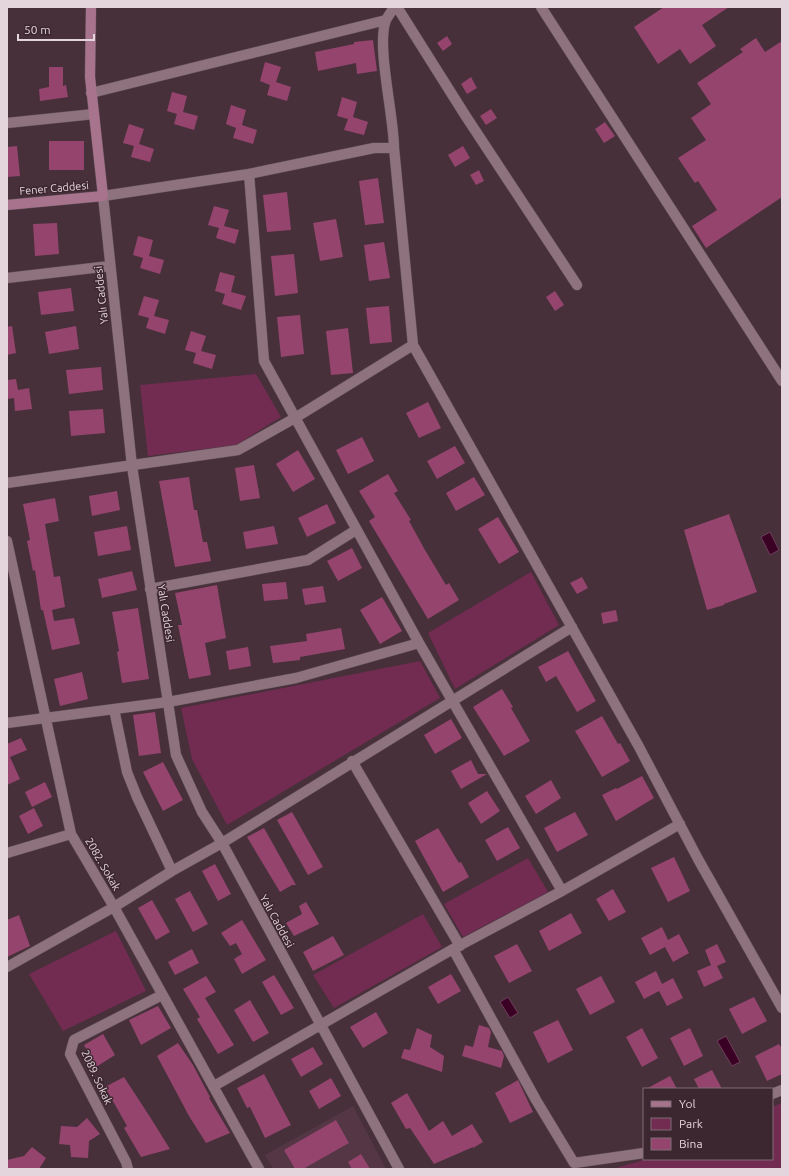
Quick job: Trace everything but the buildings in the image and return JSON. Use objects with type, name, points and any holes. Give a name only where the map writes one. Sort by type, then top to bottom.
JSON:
[{"type":"street","name":"Yalı Caddesi","points":[[90,7],[91,93],[132,466],[176,755],[202,812],[222,843],[399,1169]]},
{"type":"street","points":[[577,284],[465,115],[396,7],[386,20],[384,32],[384,54],[394,132],[394,148],[413,344],[634,738],[782,1008]]},
{"type":"street","points":[[541,7],[782,381]]},
{"type":"street","points":[[91,93],[386,20]]},
{"type":"street","points":[[7,123],[94,114]]},
{"type":"street","points":[[103,196],[249,174],[374,148],[394,148]]},
{"type":"street","points":[[249,174],[264,361],[356,530],[562,891]]},
{"type":"street","name":"Fener Caddesi","points":[[7,204],[103,196]]},
{"type":"street","points":[[7,278],[110,266]]},
{"type":"street","points":[[7,483],[238,450],[294,418],[413,344]]},
{"type":"street","points":[[150,589],[308,560],[356,530]]},
{"type":"street","name":"2082. Sokak","points":[[7,541],[45,718],[72,834],[259,1169]]},
{"type":"street","points":[[7,968],[222,843],[352,761],[453,701],[572,627]]},
{"type":"street","points":[[7,723],[168,702],[296,678],[420,643]]},
{"type":"street","points":[[114,708],[127,772],[137,797],[172,871]]},
{"type":"street","points":[[352,761],[456,948],[536,1100],[574,1166],[643,1153]]},
{"type":"street","points":[[214,1086],[456,948],[562,891],[680,824]]},
{"type":"street","points":[[7,853],[72,834]]},
{"type":"street","name":"2089. Sokak","points":[[128,1169],[126,1162],[70,1054],[74,1040],[162,995]]},
{"type":"shaded area","points":[[770,532],[779,550],[770,555],[761,537]]},
{"type":"shaded area","points":[[508,997],[518,1013],[510,1018],[500,1002]]},
{"type":"shaded area","points":[[726,1036],[740,1062],[732,1066],[717,1041]]},
{"type":"shaded area","points":[[353,1106],[386,1169],[273,1169],[265,1155]]},
{"type":"green space","points":[[256,374],[281,417],[236,445],[148,456],[140,385]]},
{"type":"green space","points":[[531,572],[559,625],[455,689],[428,633]]},
{"type":"green space","points":[[420,661],[440,698],[227,825],[192,759],[181,708]]},
{"type":"green space","points":[[528,858],[548,892],[463,937],[444,904]]},
{"type":"green space","points":[[423,914],[442,947],[334,1008],[313,975]]},
{"type":"green space","points":[[116,931],[146,991],[63,1031],[29,974]]},
{"type":"green space","points":[[782,1103],[782,1169],[613,1169],[644,1160],[773,1160],[773,1107]]}]
